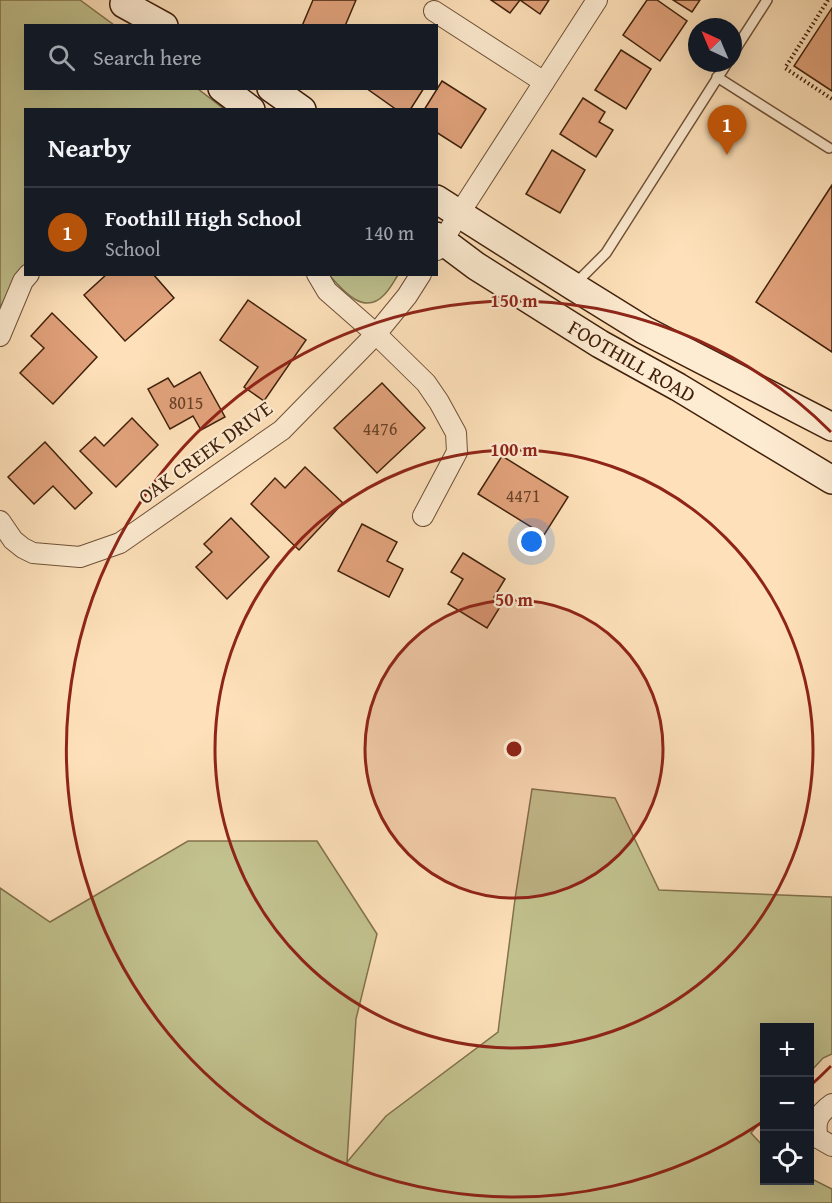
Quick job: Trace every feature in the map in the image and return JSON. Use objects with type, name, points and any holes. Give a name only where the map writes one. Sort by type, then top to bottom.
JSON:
[{"type":"main road","points":[[121,2],[147,24]]},
{"type":"main road","points":[[121,2],[160,24]]},
{"type":"main road","points":[[225,90],[248,108]]},
{"type":"main road","points":[[274,90],[299,108]]},
{"type":"main road","name":"FOOTHILL ROAD","points":[[438,200],[644,330],[832,428]]},
{"type":"main road","name":"FOOTHILL ROAD","points":[[439,243],[600,344],[678,387],[832,480]]},
{"type":"street","points":[[439,243],[597,0]]},
{"type":"street","points":[[434,11],[544,82]]},
{"type":"street","points":[[0,336],[23,281],[27,276]]},
{"type":"street","points":[[318,276],[327,291],[376,334],[426,383],[456,433],[457,452],[423,516]]},
{"type":"street","name":"OAK CREEK DRIVE","points":[[0,521],[13,540],[22,548],[33,553],[80,557],[120,543],[282,430],[376,334],[407,296],[420,276]]},
{"type":"street","points":[[832,1104],[822,1111],[815,1127],[818,1138],[832,1146]]},
{"type":"lane","points":[[742,39],[767,0]]},
{"type":"lane","points":[[573,286],[606,253],[721,72]]},
{"type":"lane","points":[[717,77],[829,148]]},
{"type":"path","points":[[828,0],[785,68],[832,99]]},
{"type":"green space","points":[[0,0],[80,0],[113,24],[24,24],[24,90],[199,90],[223,108],[24,108],[24,273],[16,277],[0,308]]},
{"type":"green space","points":[[330,276],[397,276],[384,295],[369,303],[354,299]]},
{"type":"green space","points":[[532,789],[615,798],[659,890],[832,897],[832,1054],[823,1058],[814,1068],[814,1023],[760,1023],[760,1123],[751,1133],[760,1143],[760,1185],[814,1185],[814,1180],[832,1189],[832,1203],[0,1203],[0,888],[50,922],[188,841],[317,841],[377,934],[356,1019],[347,1162],[386,1116],[498,1032]]},
{"type":"building","points":[[313,0],[356,0],[346,24],[303,24]]},
{"type":"building","points":[[491,0],[520,0],[510,13]]},
{"type":"building","points":[[520,0],[549,0],[540,14]]},
{"type":"building","points":[[647,0],[657,0],[687,21],[660,61],[623,35]]},
{"type":"building","points":[[673,0],[700,0],[692,12]]},
{"type":"building","points":[[832,8],[832,91],[794,66]]},
{"type":"building","points":[[621,50],[651,69],[626,109],[595,90]]},
{"type":"building","points":[[442,81],[486,109],[461,148],[438,133],[438,108],[425,108]]},
{"type":"building","points":[[369,90],[423,90],[411,108],[394,108]]},
{"type":"building","points":[[583,98],[605,112],[599,122],[613,130],[596,157],[560,134]]},
{"type":"building","points":[[552,150],[585,170],[560,213],[526,194]]},
{"type":"building","points":[[832,185],[832,352],[756,302]]},
{"type":"building","points":[[105,276],[155,276],[174,298],[125,341],[84,295]]},
{"type":"building","points":[[248,300],[306,340],[264,401],[244,387],[258,367],[220,340]]},
{"type":"building","points":[[52,313],[97,357],[53,404],[20,373],[44,348],[31,336]]},
{"type":"building","points":[[200,372],[225,417],[201,430],[193,416],[170,429],[148,389],[168,378],[174,387]]},
{"type":"building","points":[[382,383],[425,428],[377,473],[334,428]]},
{"type":"building","points":[[132,418],[158,445],[116,487],[80,451],[95,437],[104,446]]},
{"type":"building","points":[[45,442],[92,493],[75,509],[53,486],[34,504],[8,477]]},
{"type":"building","points":[[502,456],[568,497],[544,535],[478,494]]},
{"type":"building","points":[[305,467],[343,503],[299,550],[251,504],[275,478],[285,488]]},
{"type":"building","points":[[231,518],[269,557],[227,599],[196,567],[212,552],[204,544]]},
{"type":"building","points":[[362,524],[397,542],[387,561],[403,569],[389,597],[338,571]]},
{"type":"building","points":[[463,553],[505,579],[494,597],[503,602],[487,628],[448,604],[463,579],[451,572]]},
{"type":"place","name":"Foothill High School","points":[[727,155]]}]
